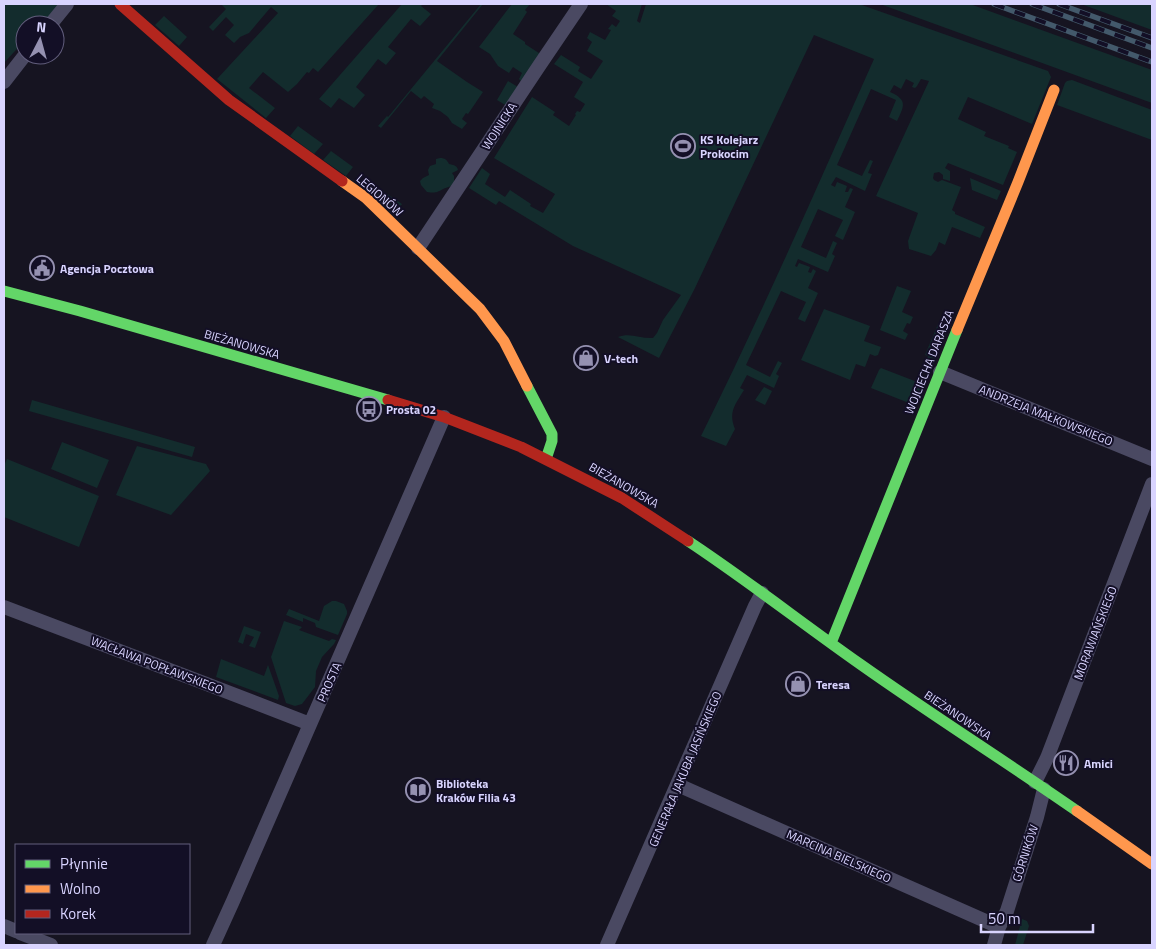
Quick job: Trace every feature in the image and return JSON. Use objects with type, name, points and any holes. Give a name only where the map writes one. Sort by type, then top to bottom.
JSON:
[{"type":"street","points":[[58,15],[67,4]]},
{"type":"street","name":"LEGIONÓW","points":[[120,4],[229,100],[366,198],[480,309],[504,341],[552,434],[552,441],[546,460]]},
{"type":"street","name":"WOJNICKA","points":[[418,248],[581,4]]},
{"type":"street","points":[[4,82],[17,65]]},
{"type":"street","name":"WOJCIECHA DARASZA","points":[[831,643],[1054,90]]},
{"type":"street","name":"BIEŻANOWSKA","points":[[4,290],[419,409],[521,448],[607,490],[696,546],[942,721],[1152,864]]},
{"type":"street","name":"ANDRZEJA MAŁKOWSKIEGO","points":[[940,372],[1152,458]]},
{"type":"street","name":"PROSTA","points":[[213,945],[444,418]]},
{"type":"street","name":"MORAWIAŃSKIEGO","points":[[1040,786],[1046,758],[1152,484]]},
{"type":"street","name":"GENERAŁA JAKUBA JASIŃSKIEGO","points":[[607,945],[762,592]]},
{"type":"street","name":"WACŁAWA POPŁAWSKIEGO","points":[[4,607],[310,724]]},
{"type":"street","name":"MARCINA BIELSKIEGO","points":[[678,785],[999,927]]},
{"type":"street","name":"GÓRNIKÓW","points":[[994,945],[1037,817],[1040,786]]},
{"type":"street","points":[[23,934],[52,945]]},
{"type":"green space","points":[[4,4],[67,4],[58,15],[15,15],[15,51],[4,63]]},
{"type":"green space","points":[[221,4],[379,4],[318,72],[313,68],[309,73],[307,72],[288,92],[263,72],[249,88],[275,108],[266,118],[217,79],[278,13],[271,7],[249,33],[240,37],[234,43],[225,35],[234,25],[226,17],[213,31],[209,27],[226,9]]},
{"type":"green space","points":[[402,4],[423,4],[421,6],[431,14],[420,26],[411,19],[388,47],[396,53],[386,65],[378,59],[356,87],[365,95],[354,108],[339,98],[331,108],[319,99]]},
{"type":"green space","points":[[481,4],[483,4],[437,61],[483,92],[468,114],[466,113],[462,119],[467,123],[462,129],[452,123],[440,111],[432,108],[434,104],[424,96],[421,99],[411,91],[381,128],[378,126],[388,117]]},
{"type":"green space","points":[[512,4],[530,4],[513,34],[542,55],[507,106],[497,100],[508,81],[518,87],[522,82],[519,79],[522,73],[513,67],[509,73],[498,66],[490,54],[479,47]]},
{"type":"green space","points":[[606,4],[642,4],[637,21],[640,23],[646,4],[859,4],[1048,71],[1051,77],[1032,124],[968,97],[958,119],[986,132],[984,136],[1009,146],[1008,148],[1017,152],[1003,185],[948,163],[945,168],[950,171],[950,181],[943,179],[943,175],[939,172],[934,173],[934,180],[938,182],[942,180],[961,187],[952,210],[955,214],[985,227],[980,238],[952,227],[945,245],[939,242],[931,256],[909,249],[908,241],[918,213],[876,196],[929,81],[921,79],[915,88],[912,87],[914,83],[906,79],[901,89],[894,85],[890,92],[900,98],[903,104],[897,121],[889,117],[896,100],[871,89],[837,165],[862,176],[870,160],[873,161],[868,173],[872,174],[865,191],[836,177],[831,185],[835,187],[837,182],[847,186],[845,192],[848,192],[850,188],[853,189],[845,207],[855,212],[843,240],[835,236],[843,220],[818,209],[801,247],[826,258],[833,241],[837,243],[832,254],[835,256],[828,272],[798,259],[795,266],[797,267],[799,263],[810,267],[808,272],[811,273],[813,269],[816,271],[808,288],[818,293],[805,322],[798,319],[806,302],[781,291],[746,365],[770,377],[778,361],[782,363],[776,374],[779,376],[774,388],[747,375],[740,388],[744,390],[735,404],[732,413],[735,429],[726,446],[701,436],[768,295],[874,59],[814,35],[695,288],[659,358],[618,337],[627,335],[653,338],[681,295],[573,246],[499,201],[496,205],[469,188],[482,168],[490,174],[485,184],[505,197],[510,190],[531,204],[530,206],[543,213],[555,194],[494,158],[532,97],[555,112],[553,115],[569,126],[577,111],[580,112],[585,104],[574,97],[583,82],[554,64],[561,55],[580,67],[578,71],[591,79],[603,61],[587,51],[592,42],[587,38],[590,32],[605,40],[611,30],[608,29],[612,24],[616,27],[620,21],[612,16],[616,11]]},
{"type":"green space","points":[[880,4],[970,4],[1152,70],[1152,103]]},
{"type":"green space","points":[[1081,4],[1152,4],[1152,30]]},
{"type":"green space","points":[[164,16],[187,37],[179,46],[155,25]]},
{"type":"green space","points":[[1072,80],[1152,110],[1152,140],[1057,105],[1065,83]]},
{"type":"green space","points":[[298,126],[323,144],[314,154],[290,136]]},
{"type":"green space","points":[[331,151],[353,167],[346,176],[323,160]]},
{"type":"green space","points":[[436,159],[447,160],[449,164],[457,168],[458,170],[452,173],[454,183],[434,193],[427,192],[420,181],[429,175],[428,170],[430,166],[436,164]]},
{"type":"green space","points":[[970,178],[1001,191],[997,200],[972,190]]},
{"type":"green space","points":[[380,189],[402,204],[394,215],[375,197]]},
{"type":"green space","points":[[897,286],[911,291],[902,312],[913,317],[910,324],[907,323],[903,331],[908,334],[905,340],[880,330]]},
{"type":"green space","points":[[824,309],[870,326],[864,341],[881,347],[878,355],[870,354],[865,367],[856,364],[850,380],[801,360]]},
{"type":"green space","points":[[938,324],[948,328],[930,374],[923,370],[928,356],[925,355]]},
{"type":"green space","points":[[881,368],[925,385],[918,403],[916,402],[914,405],[871,388]]},
{"type":"green space","points":[[764,387],[772,391],[765,405],[755,400]]},
{"type":"green space","points":[[32,400],[195,447],[192,457],[29,411]]},
{"type":"green space","points":[[62,442],[109,460],[97,488],[51,469]]},
{"type":"green space","points":[[137,446],[206,464],[210,471],[171,515],[116,495]]},
{"type":"green space","points":[[7,459],[99,496],[79,547],[4,517],[4,466]]},
{"type":"green space","points":[[332,601],[344,604],[347,611],[338,635],[316,627],[315,623],[303,618],[303,622],[286,615],[289,609],[319,621],[324,606]]},
{"type":"green space","points":[[284,621],[302,627],[299,630],[329,641],[332,639],[336,640],[322,657],[316,671],[315,687],[302,704],[295,706],[286,703],[271,657]]},
{"type":"green space","points":[[244,626],[261,632],[255,648],[249,646],[254,637],[246,634],[243,644],[238,642]]},
{"type":"green space","points":[[221,659],[264,676],[268,665],[279,696],[278,700],[216,677]]},
{"type":"green space","points":[[1022,919],[1027,921],[1029,926],[1023,945],[1015,945]]},
{"type":"railway","points":[[994,4],[1152,62]]},
{"type":"railway","points":[[1032,4],[1152,48]]},
{"type":"railway","points":[[1059,4],[1152,38]]},
{"type":"traffic: fast","points":[[4,291],[80,311],[388,400]]},
{"type":"traffic: fast","points":[[831,643],[957,330]]},
{"type":"traffic: fast","points":[[527,386],[552,434],[552,441],[546,459]]},
{"type":"traffic: fast","points":[[688,541],[887,683],[1077,811]]},
{"type":"traffic: slow","points":[[957,330],[1054,90]]},
{"type":"traffic: slow","points":[[342,181],[366,198],[480,309],[504,341],[527,386]]},
{"type":"traffic: slow","points":[[1077,811],[1152,864]]},
{"type":"traffic: jam","points":[[120,4],[229,100],[342,181]]},
{"type":"traffic: jam","points":[[388,400],[444,417],[521,447],[622,498],[688,541]]},
{"type":"place","name":"KS Kolejarz Prokocim","points":[[683,146]]},
{"type":"place","name":"Agencja Pocztowa","points":[[42,268]]},
{"type":"place","name":"V-tech","points":[[586,358]]},
{"type":"place","name":"Prosta 02","points":[[369,409]]},
{"type":"place","name":"Teresa","points":[[798,684]]},
{"type":"place","name":"Amici","points":[[1066,763]]},
{"type":"place","name":"Biblioteka Kraków Filia 43","points":[[418,790]]}]
